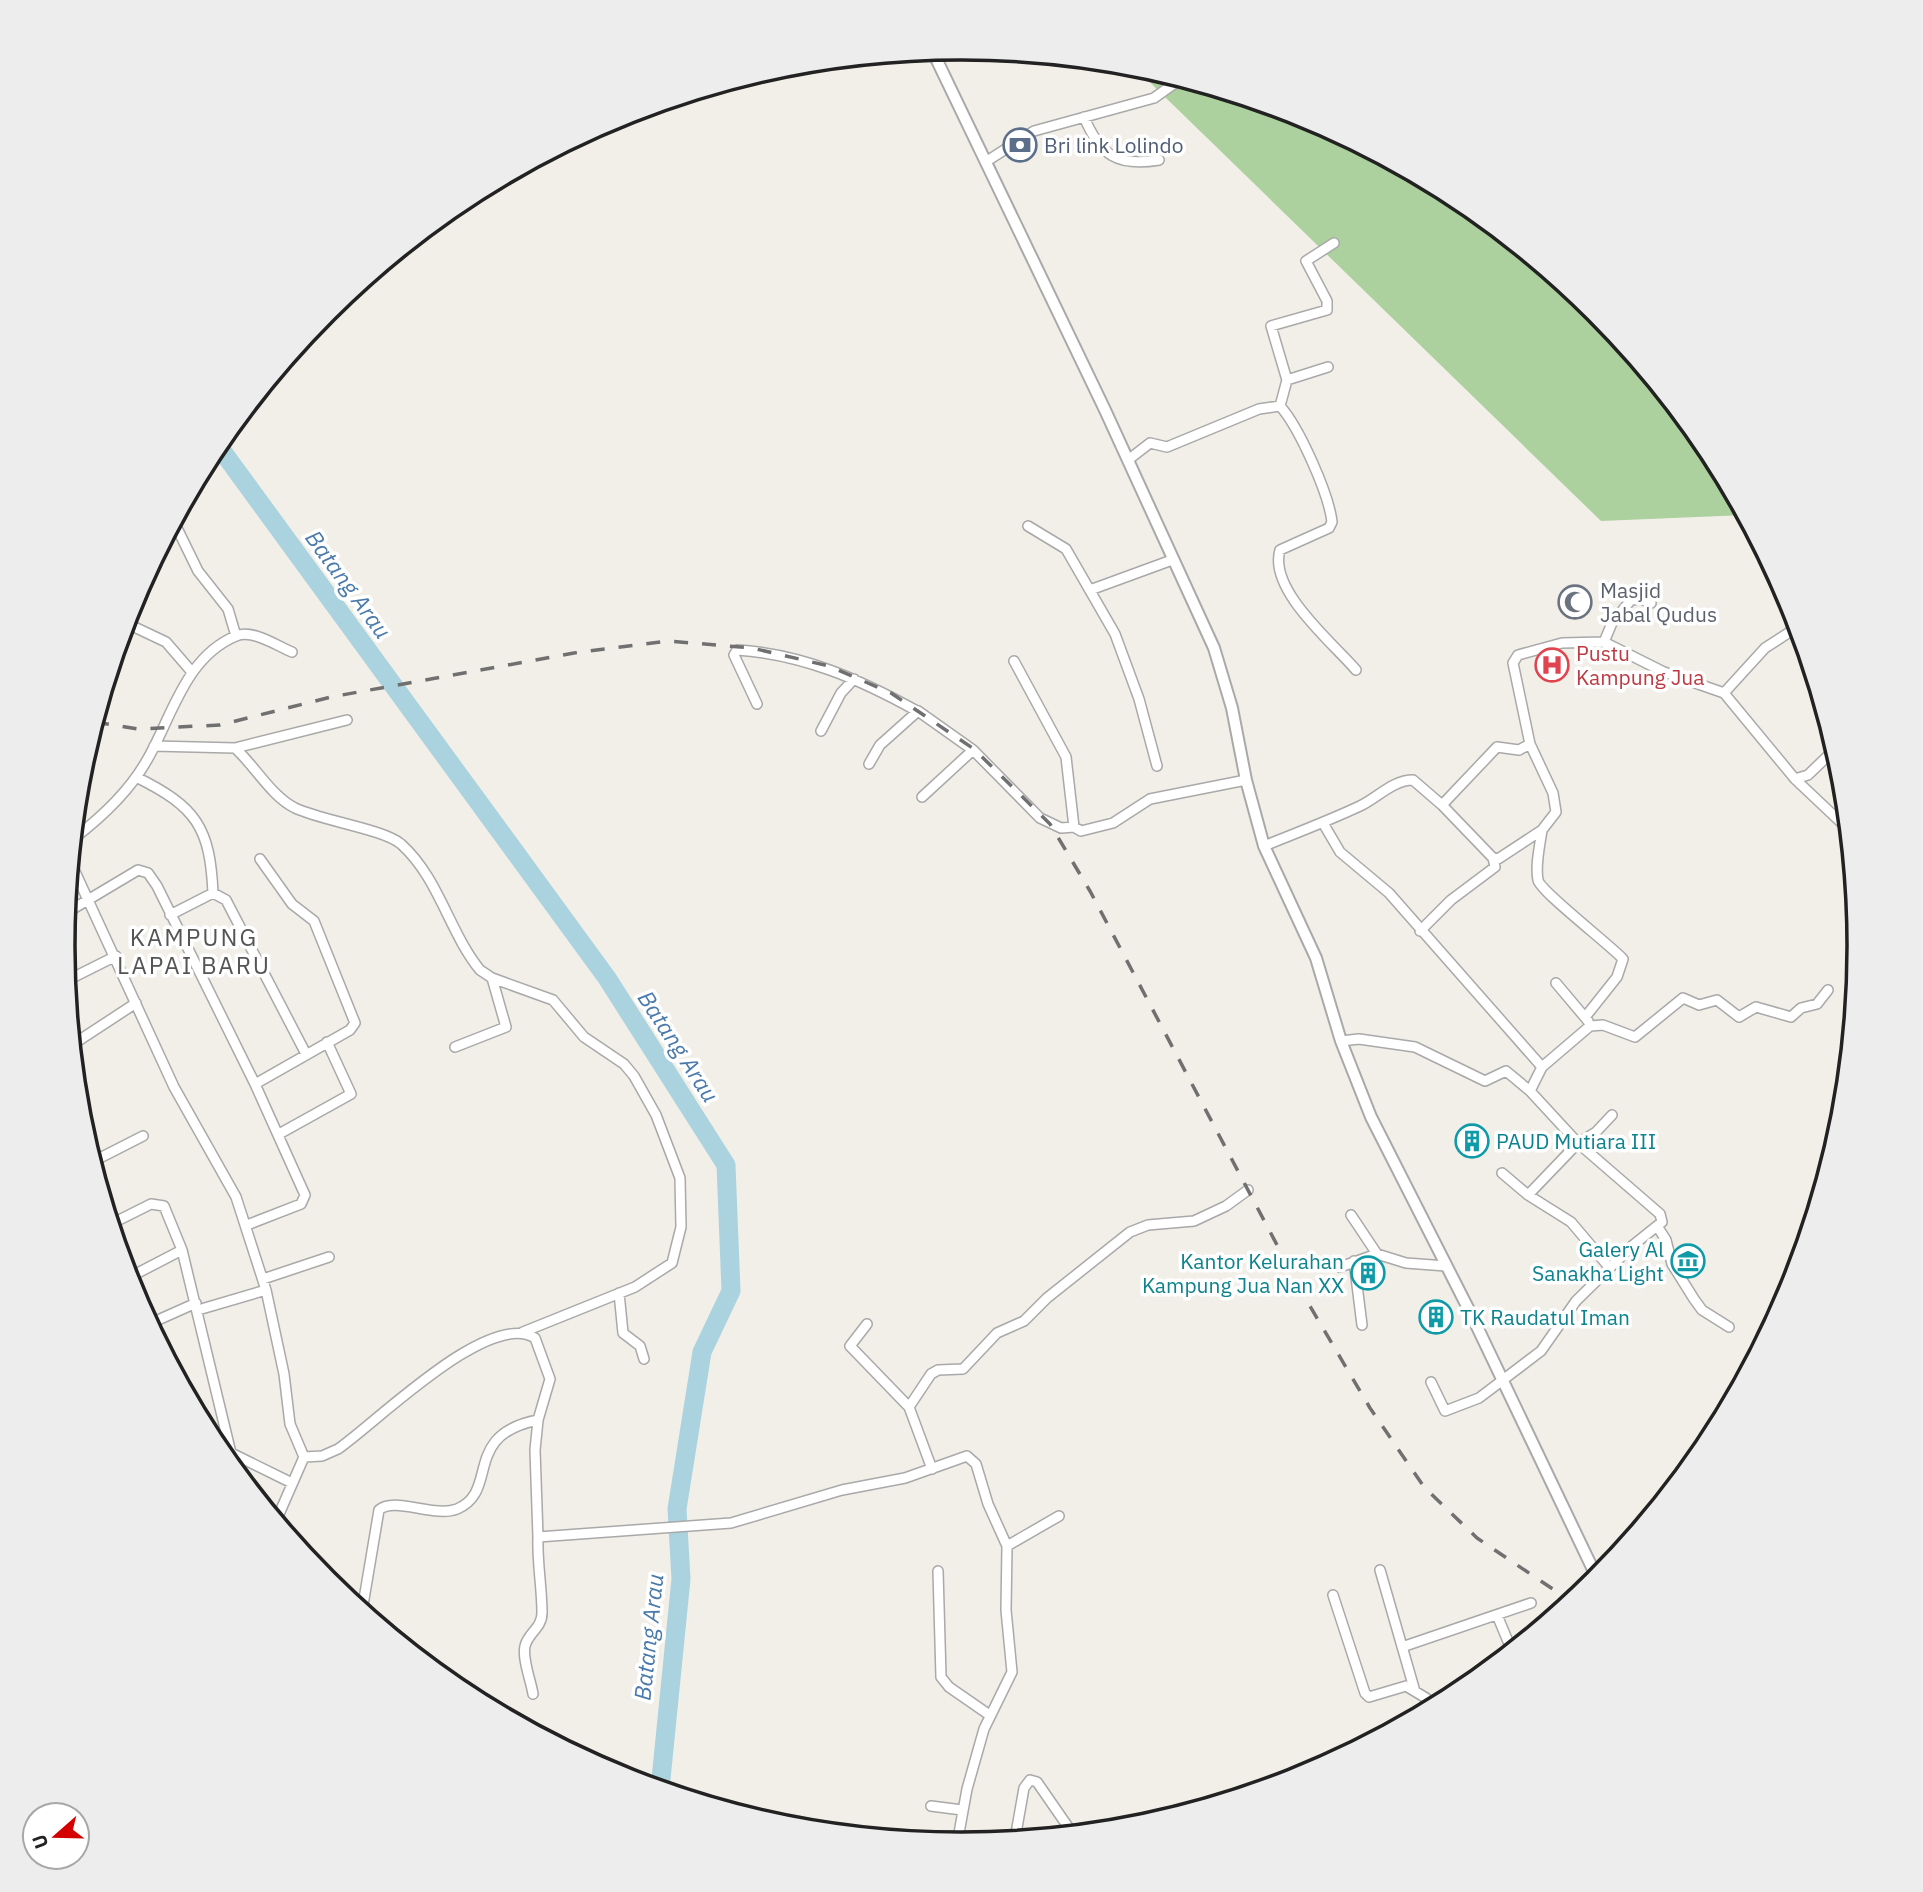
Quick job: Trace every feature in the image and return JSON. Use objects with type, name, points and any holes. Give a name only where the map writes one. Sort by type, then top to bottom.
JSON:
[{"type":"street","points":[[937,60],[1128,460],[1217,658],[1232,708],[1246,780],[1264,846],[1316,958],[1340,1041],[1371,1118],[1592,1568]]},
{"type":"street","points":[[987,161],[1034,131],[1154,98],[1171,86]]},
{"type":"street","points":[[1084,117],[1096,144],[1107,153],[1130,162],[1159,160]]},
{"type":"street","points":[[1280,407],[1287,380],[1271,326],[1327,310],[1328,301],[1306,261],[1334,243]]},
{"type":"street","points":[[1287,380],[1328,367]]},
{"type":"street","points":[[1128,460],[1150,443],[1167,447],[1259,409],[1280,407]]},
{"type":"street","points":[[1280,407],[1294,424],[1332,522],[1329,528],[1280,550],[1280,571],[1308,620],[1356,670]]},
{"type":"street","points":[[1028,526],[1066,549],[1090,590],[1128,666],[1157,766]]},
{"type":"street","points":[[179,531],[198,571],[228,609],[236,636]]},
{"type":"street","points":[[1090,590],[1172,559]]},
{"type":"street","points":[[1604,642],[1612,623],[1631,600],[1641,599],[1651,603]]},
{"type":"street","points":[[135,627],[166,642],[191,671]]},
{"type":"street","points":[[1724,694],[1765,648],[1790,632]]},
{"type":"street","points":[[83,830],[110,807],[136,777],[198,662],[236,636],[246,635],[262,639],[292,652]]},
{"type":"street","points":[[1493,858],[1498,859],[1542,830],[1555,816],[1556,803],[1530,744],[1515,659],[1523,653],[1562,643],[1604,642],[1664,672],[1724,694],[1794,779],[1838,820]]},
{"type":"street","points":[[757,704],[734,654],[737,650],[761,652],[831,668],[917,711],[974,750],[1040,818],[1061,828],[1091,830],[1113,823],[1150,799],[1246,780]]},
{"type":"street","points":[[1014,661],[1066,757],[1074,827]]},
{"type":"street","points":[[821,731],[841,693],[854,680]]},
{"type":"street","points":[[869,764],[880,745],[917,711]]},
{"type":"street","points":[[154,746],[235,748],[347,720]]},
{"type":"street","points":[[1442,805],[1497,747],[1519,750],[1530,744]]},
{"type":"street","points":[[235,748],[283,801],[293,807],[333,823],[384,835],[401,844],[428,877],[475,963],[492,978],[552,1000],[584,1037],[629,1069],[649,1101],[675,1158],[682,1199],[677,1247],[671,1263],[619,1293],[523,1332],[504,1334],[474,1348],[410,1391],[338,1449],[321,1456],[304,1457]]},
{"type":"street","points":[[922,797],[974,750]]},
{"type":"street","points":[[1794,779],[1808,775],[1827,757]]},
{"type":"street","points":[[136,777],[165,793],[200,825],[211,853],[213,893]]},
{"type":"street","points":[[1264,846],[1323,823],[1405,780],[1413,780],[1442,805],[1493,858],[1495,867],[1451,900],[1420,931]]},
{"type":"street","points":[[1323,823],[1340,852],[1389,894],[1542,1067]]},
{"type":"street","points":[[1542,830],[1538,879],[1541,888],[1579,918],[1623,960],[1617,977],[1586,1016]]},
{"type":"street","points":[[256,1084],[353,1027],[351,1012],[314,921],[292,904],[260,859]]},
{"type":"street","points":[[76,908],[132,872],[144,870],[158,886],[170,915],[256,1084],[305,1199],[301,1204],[247,1226]]},
{"type":"street","points":[[78,878],[174,1087],[236,1197],[247,1226],[266,1290],[284,1374],[290,1424],[304,1457],[280,1512]]},
{"type":"street","points":[[170,915],[213,893]]},
{"type":"street","points":[[213,893],[226,900],[306,1054]]},
{"type":"street","points":[[76,976],[116,956]]},
{"type":"street","points":[[454,1047],[506,1027],[492,978]]},
{"type":"street","points":[[1556,983],[1586,1016],[1590,1026]]},
{"type":"street","points":[[1530,1091],[1542,1067],[1590,1026],[1603,1025],[1635,1037],[1683,998],[1699,1005],[1717,1000],[1739,1017],[1759,1007],[1791,1017],[1801,1008],[1817,1004],[1828,990]]},
{"type":"street","points":[[81,1039],[136,1003]]},
{"type":"street","points":[[1340,1041],[1359,1039],[1415,1047],[1485,1081],[1506,1071],[1530,1091],[1578,1143],[1660,1214],[1662,1222],[1609,1268],[1565,1313],[1549,1342],[1479,1398],[1445,1411],[1431,1382]]},
{"type":"street","points":[[279,1134],[351,1094],[327,1042]]},
{"type":"street","points":[[1528,1195],[1578,1143],[1596,1132],[1612,1115]]},
{"type":"street","points":[[101,1157],[143,1136]]},
{"type":"street","points":[[1502,1172],[1528,1195],[1571,1222],[1609,1268]]},
{"type":"street","points":[[909,1408],[931,1374],[938,1370],[963,1369],[997,1333],[1024,1321],[1047,1298],[1130,1232],[1140,1227],[1194,1221],[1226,1206],[1248,1190]]},
{"type":"street","points":[[119,1220],[151,1204],[160,1204],[166,1211],[182,1250],[230,1447]]},
{"type":"street","points":[[1351,1215],[1377,1254]]},
{"type":"street","points":[[1657,1226],[1666,1240],[1672,1264],[1694,1299],[1702,1310],[1729,1327]]},
{"type":"street","points":[[138,1273],[182,1250]]},
{"type":"street","points":[[1340,1266],[1377,1254],[1406,1263],[1446,1266]]},
{"type":"street","points":[[263,1279],[329,1257]]},
{"type":"street","points":[[1354,1262],[1362,1325]]},
{"type":"street","points":[[158,1321],[197,1307],[266,1290]]},
{"type":"street","points":[[619,1293],[622,1333],[640,1346],[644,1359]]},
{"type":"street","points":[[867,1324],[850,1346],[909,1408],[932,1469]]},
{"type":"street","points":[[523,1332],[536,1338],[550,1379],[538,1420],[535,1492],[537,1566],[542,1614],[537,1630],[528,1640],[525,1650],[533,1694]]},
{"type":"street","points":[[364,1600],[379,1510],[390,1505],[444,1512],[459,1508],[469,1500],[478,1486],[494,1440],[517,1425],[538,1420]]},
{"type":"street","points":[[236,1455],[292,1483]]},
{"type":"street","points":[[538,1537],[731,1523],[842,1490],[893,1481],[962,1457],[972,1458],[1007,1546],[1006,1610],[1012,1672],[988,1714],[962,1810],[959,1832]]},
{"type":"street","points":[[1007,1546],[1059,1517]]},
{"type":"street","points":[[1380,1570],[1414,1688],[1426,1701]]},
{"type":"street","points":[[938,1571],[941,1677],[949,1687],[988,1714]]},
{"type":"street","points":[[1333,1595],[1365,1693],[1369,1697],[1406,1686],[1414,1688]]},
{"type":"street","points":[[1402,1647],[1531,1603]]},
{"type":"street","points":[[1497,1615],[1509,1643]]},
{"type":"street","points":[[1016,1831],[1024,1788],[1030,1780],[1037,1782],[1067,1826]]},
{"type":"street","points":[[931,1806],[962,1810]]},
{"type":"green space","points":[[1148,80],[1191,90],[1301,127],[1405,178],[1501,243],[1546,279],[1588,319],[1628,361],[1665,406],[1699,453],[1736,515],[1601,521]]},
{"type":"waterway","name":"Batang Arau","points":[[224,453],[607,978],[726,1165],[731,1291],[702,1352],[677,1509],[681,1579],[661,1779]]},
{"type":"railway","points":[[104,723],[138,729],[220,725],[331,697],[574,653],[668,641],[752,648],[829,666],[891,693],[974,749],[1050,824],[1090,891],[1304,1296],[1370,1408],[1424,1487],[1477,1538],[1564,1596]]},
{"type":"place","name":"Bri link Lolindo","points":[[1020,145]]},
{"type":"place","name":"Masjid Jabal Qudus","points":[[1575,602]]},
{"type":"place","name":"Pustu Kampung Jua","points":[[1552,665]]},
{"type":"place","name":"PAUD Mutiara III","points":[[1472,1141]]},
{"type":"place","name":"Galery Al Sanakha Light","points":[[1688,1261]]},
{"type":"place","name":"Kantor Kelurahan Kampung Jua Nan XX","points":[[1368,1273]]},
{"type":"place","name":"TK Raudatul Iman","points":[[1436,1317]]},
{"type":"district","name":"KAMPUNG LAPAI BARU","points":[[194,951]]}]
